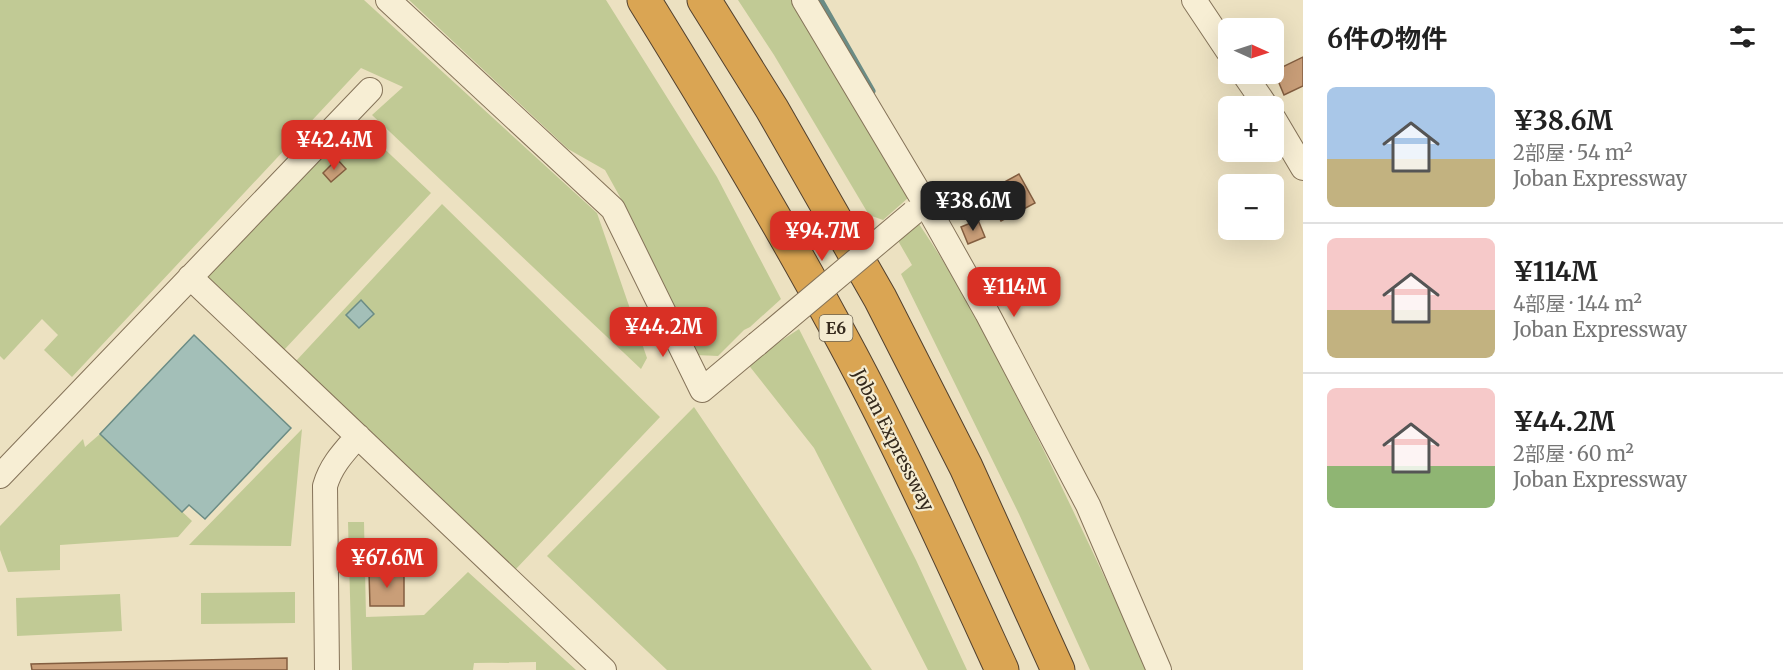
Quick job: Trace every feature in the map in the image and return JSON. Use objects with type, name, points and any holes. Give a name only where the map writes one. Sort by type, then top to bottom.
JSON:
[{"type":"highway","name":"Joban Expressway","points":[[644,0],[729,138],[833,321],[923,496],[1002,670]]},
{"type":"highway","points":[[704,0],[772,109],[880,298],[966,467],[1058,670]]},
{"type":"street","points":[[388,0],[613,209],[702,390],[920,211]]},
{"type":"street","points":[[804,0],[920,211],[987,313],[1088,505],[1159,670]]},
{"type":"street","points":[[1198,1],[1218,34]]},
{"type":"street","points":[[0,476],[370,90]]},
{"type":"street","points":[[1284,136],[1303,168]]},
{"type":"street","points":[[190,277],[604,670]]},
{"type":"street","points":[[327,670],[325,486],[329,472],[358,436]]},
{"type":"green space","points":[[0,0],[364,0],[597,213],[647,358],[641,369],[372,115],[403,87],[361,68],[72,377],[44,350],[58,335],[42,319],[4,360],[0,356]]},
{"type":"green space","points":[[409,0],[606,0],[717,177],[781,299],[744,330],[718,356],[696,355],[630,215],[605,170],[568,149]]},
{"type":"green space","points":[[738,0],[792,0],[906,190],[908,198],[883,220],[869,215],[774,55]]},
{"type":"green space","points":[[355,121],[431,193],[284,350],[205,277]]},
{"type":"green space","points":[[442,204],[660,417],[515,570],[296,361]]},
{"type":"green space","points":[[919,224],[958,286],[1005,373],[1067,497],[1148,670],[1090,670],[1019,514],[901,274],[912,265],[897,239]]},
{"type":"green space","points":[[799,329],[916,560],[967,670],[928,670],[814,448],[747,363]]},
{"type":"green space","points":[[694,407],[872,670],[667,670],[547,556]]},
{"type":"green space","points":[[302,429],[291,546],[189,545]]},
{"type":"green space","points":[[100,434],[192,521],[178,537],[60,545],[60,570],[8,572],[0,550],[0,526],[83,439],[85,447]]},
{"type":"green space","points":[[348,522],[364,522],[366,617],[424,615],[468,572],[576,670],[536,670],[536,662],[474,663],[473,670],[352,670]]},
{"type":"green space","points":[[295,592],[295,623],[201,624],[201,593]]},
{"type":"green space","points":[[120,594],[122,631],[17,636],[16,598]]},
{"type":"water","points":[[361,300],[374,314],[359,328],[346,315]]},
{"type":"water","points":[[194,335],[291,428],[205,519],[189,505],[182,512],[100,434]]},
{"type":"building","points":[[1303,57],[1303,86],[1284,95],[1279,84],[1284,84],[1284,66]]},
{"type":"building","points":[[337,159],[346,169],[331,182],[323,173]]},
{"type":"building","points":[[1019,174],[1035,203],[1001,221],[986,192]]},
{"type":"building","points":[[978,220],[985,237],[968,244],[961,227]]},
{"type":"building","points":[[369,572],[404,572],[404,606],[370,606]]},
{"type":"building","points":[[287,658],[287,670],[32,670],[31,664]]},
{"type":"waterway","points":[[820,0],[872,91]]}]
